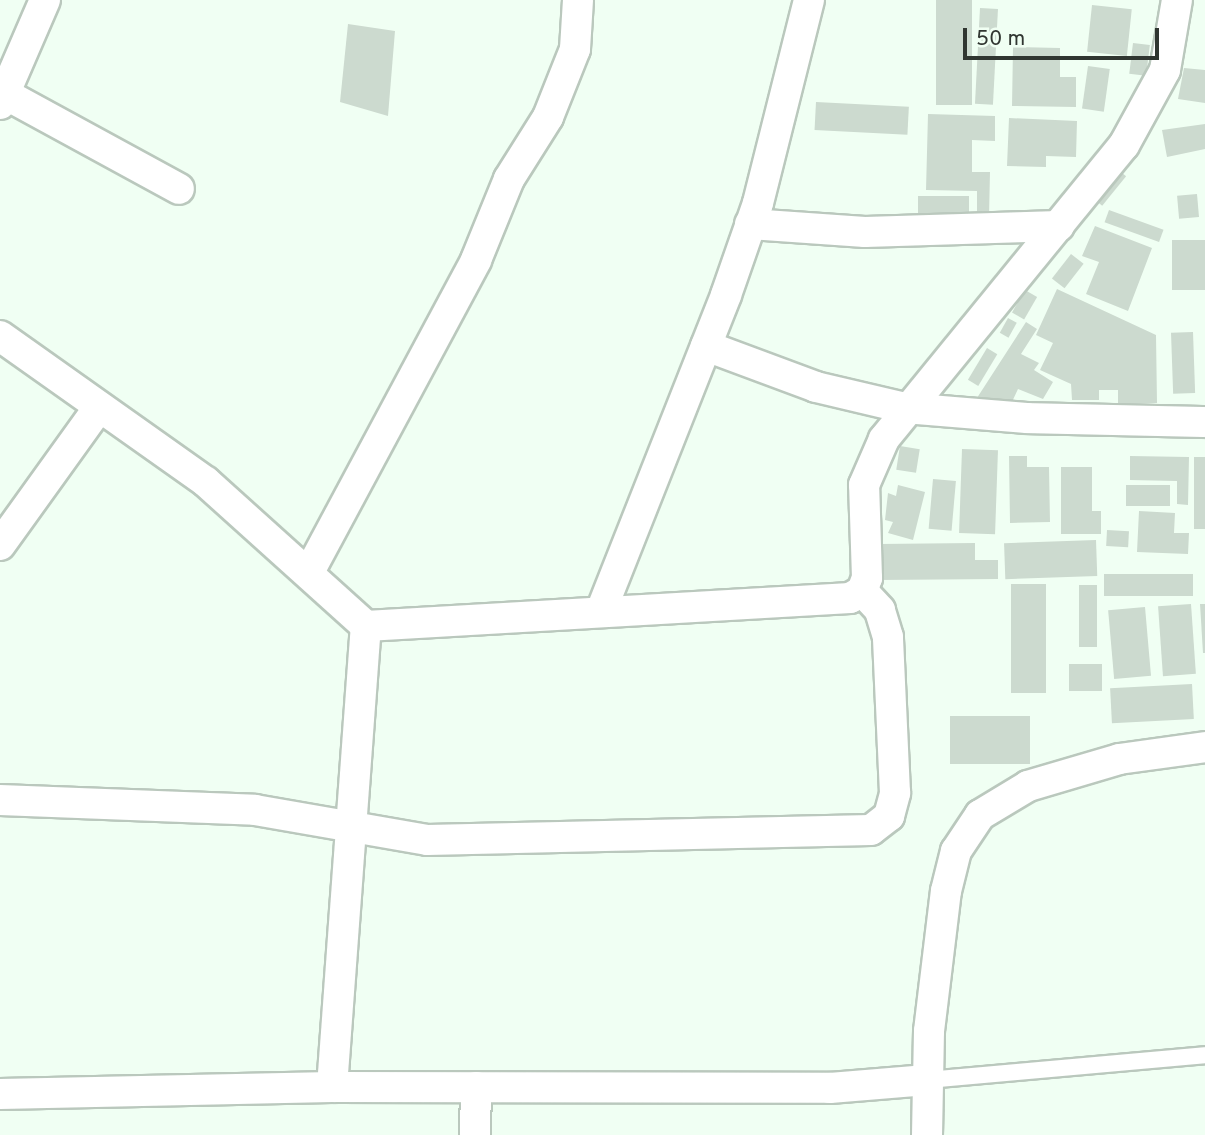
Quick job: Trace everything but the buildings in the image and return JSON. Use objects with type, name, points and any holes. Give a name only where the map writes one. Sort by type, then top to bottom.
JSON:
[{"type":"street","points":[[45,0],[2,99],[179,189]]},
{"type":"street","points":[[309,572],[477,260],[509,179],[548,117],[575,49],[578,0]]},
{"type":"street","points":[[601,611],[706,346],[750,224],[809,0]]},
{"type":"street","points":[[0,337],[206,482],[366,626],[850,598],[862,591],[867,578],[864,485],[884,439],[905,408],[1125,145],[1152,101],[1165,70],[1177,0]]},
{"type":"street","points":[[750,224],[864,232],[1059,226]]},
{"type":"street","points":[[706,346],[816,387],[905,408],[1027,418],[1205,422]]},
{"type":"street","points":[[0,545],[99,407]]},
{"type":"street","points":[[0,800],[183,803],[354,823],[392,837],[427,840],[871,830],[889,816],[895,793],[888,637],[880,610],[862,591]]},
{"type":"street","points":[[332,1087],[354,823],[366,626]]},
{"type":"street","points":[[927,1135],[927,1080],[946,891],[956,851],[980,815],[1028,786],[1119,759],[1205,747]]},
{"type":"street","points":[[0,1094],[332,1087],[830,1088],[927,1080]]},
{"type":"street","points":[[475,1135],[476,1087]]},
{"type":"lane","points":[[927,1080],[1205,1055]]}]
